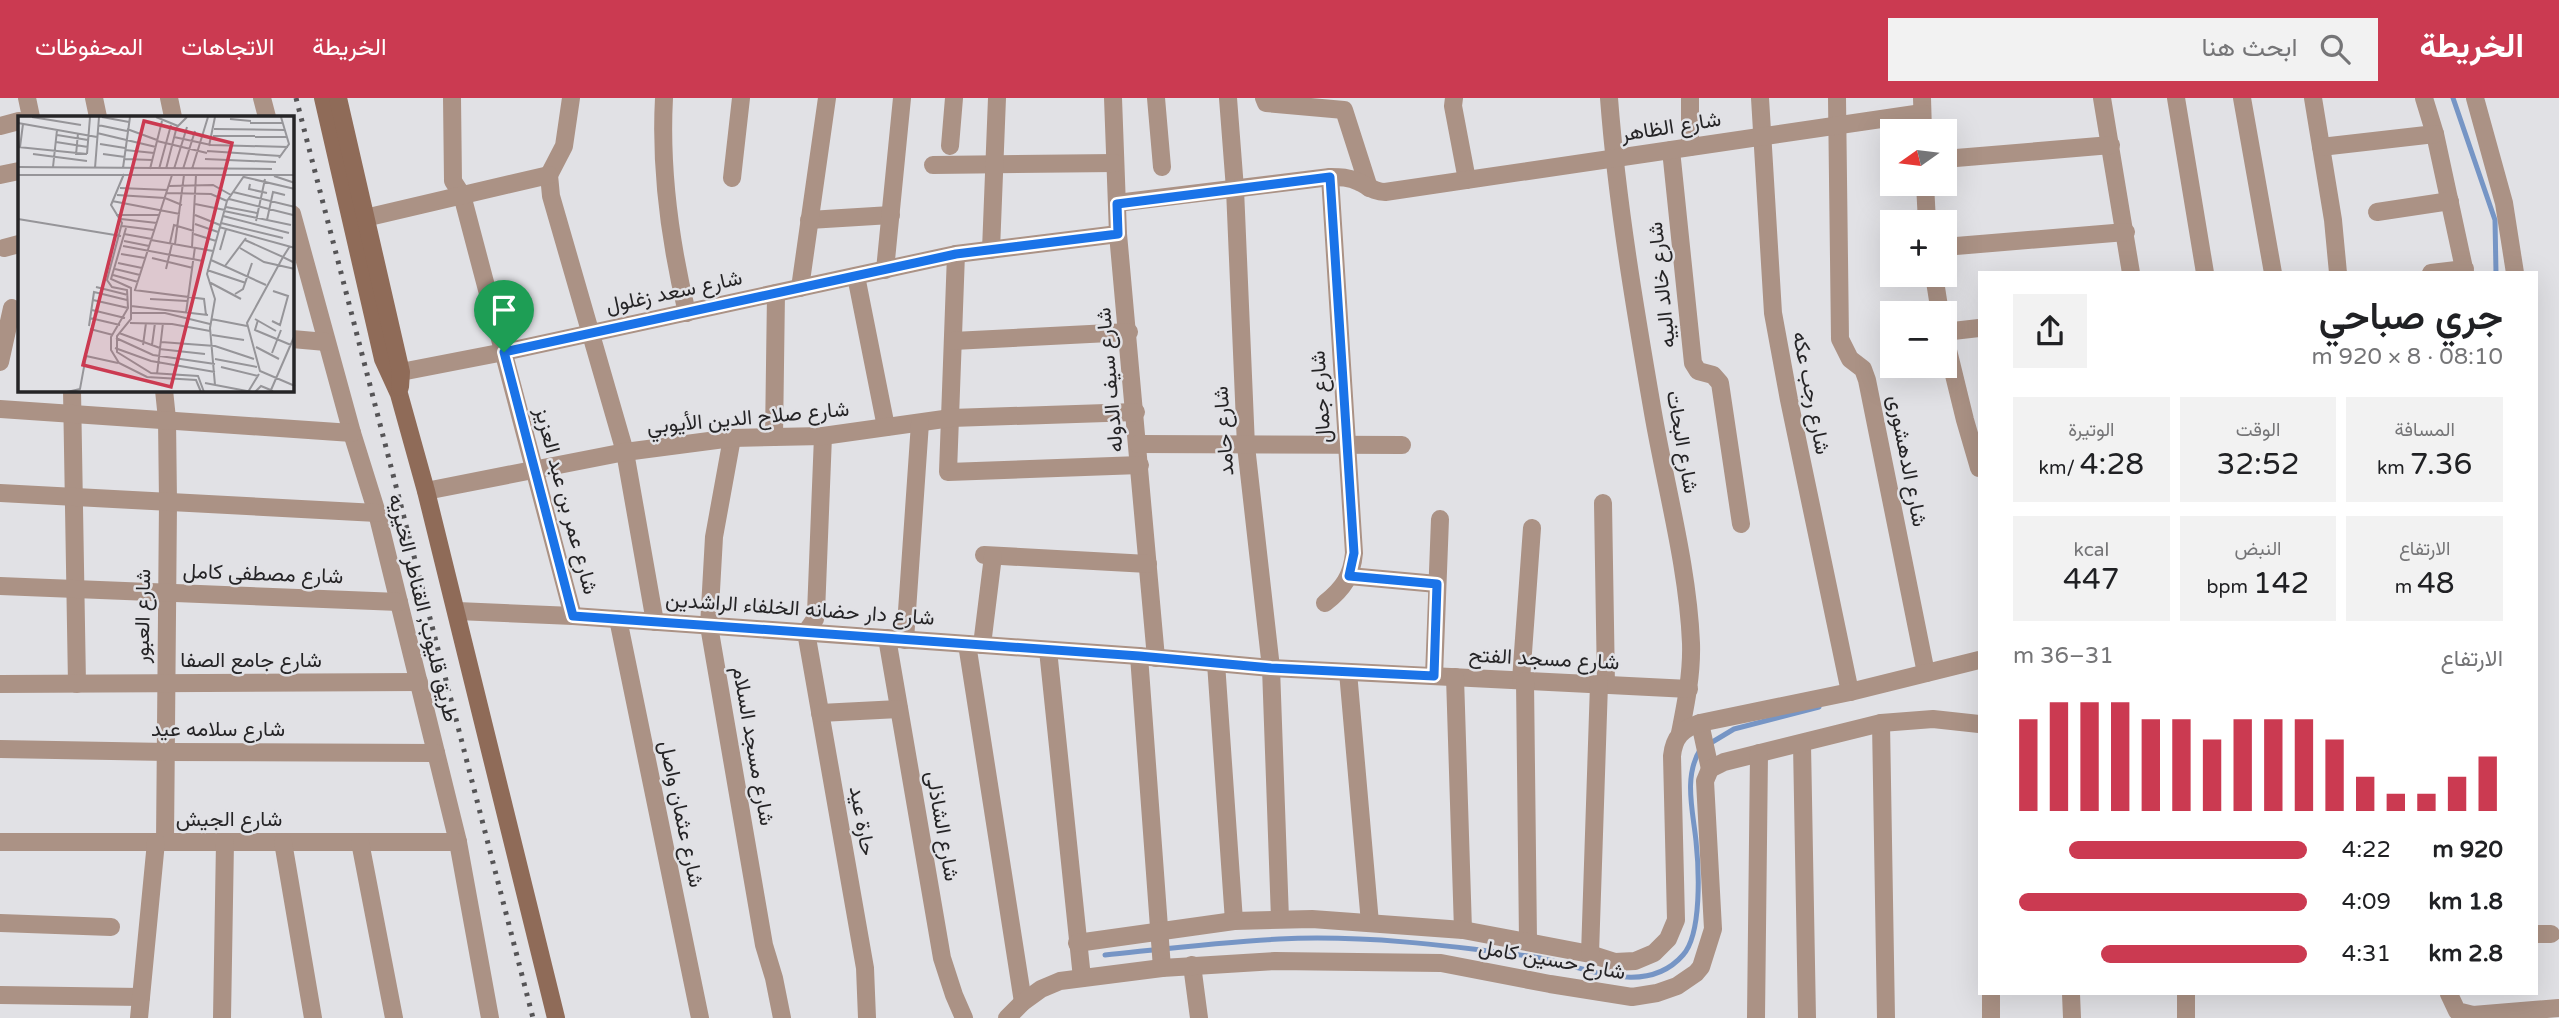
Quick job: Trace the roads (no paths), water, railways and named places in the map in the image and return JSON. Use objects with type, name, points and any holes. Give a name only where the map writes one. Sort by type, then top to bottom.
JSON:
[{"type":"main road","name":"طريق قليوب, القناطر الخيريه","points":[[323,98],[383,359],[399,394],[426,491],[556,1018]]},
{"type":"main road","name":"طريق قليوب, القناطر الخيريه","points":[[338,98],[401,372],[399,394]]},
{"type":"street","points":[[27,98],[31,116]]},
{"type":"street","points":[[94,98],[98,116]]},
{"type":"street","points":[[169,98],[173,116]]},
{"type":"street","points":[[262,98],[267,116]]},
{"type":"street","name":"شارع عمر بن عبد العزيز","points":[[452,98],[453,181],[462,195],[573,616]]},
{"type":"street","points":[[571,98],[564,146],[548,175],[551,196],[625,452],[655,622]]},
{"type":"street","points":[[664,98],[663,143],[668,212],[687,313]]},
{"type":"street","points":[[733,178],[741,98]]},
{"type":"street","points":[[800,288],[827,98]]},
{"type":"street","points":[[886,270],[902,98]]},
{"type":"street","points":[[950,146],[954,98]]},
{"type":"street","points":[[991,250],[997,98]]},
{"type":"street","name":"شارع سيف الدوله","points":[[1113,98],[1118,234],[1149,564],[1148,657],[1158,930],[1162,968]]},
{"type":"street","points":[[1156,98],[1162,167]]},
{"type":"street","name":"شارع حامد","points":[[1228,98],[1235,189],[1246,446],[1271,668],[1280,919]]},
{"type":"street","points":[[1264,98],[1266,103],[1344,110],[1368,188]]},
{"type":"street","points":[[1454,98],[1453,106],[1467,180]]},
{"type":"street","name":"شارع البحات","points":[[1609,98],[1614,159],[1653,411],[1688,602],[1691,645],[1689,689],[1680,733]]},
{"type":"street","points":[[1690,98],[1690,147]]},
{"type":"street","name":"شارع رجب عكه","points":[[1760,98],[1760,137],[1773,313],[1788,400],[1850,692]]},
{"type":"street","name":"شارع الدهشورى","points":[[1837,98],[1840,339],[1850,359],[1863,369],[1867,380],[1926,673]]},
{"type":"street","points":[[2102,98],[2131,271]]},
{"type":"street","points":[[2176,98],[2205,271]]},
{"type":"street","points":[[2242,98],[2273,271]]},
{"type":"street","points":[[2313,98],[2333,220],[2338,271]]},
{"type":"street","points":[[2424,98],[2435,134],[2465,271]]},
{"type":"street","points":[[2475,98],[2504,203],[2515,271]]},
{"type":"street","name":"شارع الظاهر","points":[[1330,177],[1344,177],[1385,192],[1837,125],[1922,105]]},
{"type":"street","points":[[0,126],[18,121]]},
{"type":"street","points":[[2321,147],[2435,134]]},
{"type":"street","points":[[1957,158],[2111,145]]},
{"type":"street","name":"شارع خالد البيه","points":[[1671,150],[1693,363],[1698,371],[1713,374],[1720,383],[1741,524]]},
{"type":"street","points":[[933,165],[1115,163]]},
{"type":"street","points":[[0,175],[18,171]]},
{"type":"street","points":[[365,218],[548,175]]},
{"type":"street","points":[[1117,204],[1330,177]]},
{"type":"street","name":"شارع جمال","points":[[1330,177],[1354,553],[1349,576]]},
{"type":"street","points":[[2377,212],[2450,201]]},
{"type":"street","points":[[810,220],[891,215]]},
{"type":"street","name":"طريق قليوب, القناطر الخيريه","points":[[294,222],[326,342],[377,513],[419,682],[458,842],[490,1018]]},
{"type":"street","points":[[1957,246],[2126,232]]},
{"type":"street","name":"شارع سعد زغلول","points":[[401,372],[590,334],[956,254],[1118,234]]},
{"type":"street","points":[[956,254],[948,472],[1140,465]]},
{"type":"street","points":[[856,276],[886,427]]},
{"type":"street","points":[[774,438],[776,293]]},
{"type":"street","points":[[0,362],[10,308]]},
{"type":"street","points":[[1957,331],[1978,328]]},
{"type":"street","points":[[953,341],[1129,332]]},
{"type":"street","points":[[294,338],[326,342]]},
{"type":"street","points":[[1957,373],[1972,419],[1978,461]]},
{"type":"street","points":[[72,392],[78,684]]},
{"type":"street","name":"شارع العبور","points":[[139,1018],[161,842],[167,752],[165,683],[168,502],[164,392]]},
{"type":"street","points":[[0,409],[352,433]]},
{"type":"street","name":"شارع صلاح الدين الأيوبي","points":[[426,491],[625,452],[732,438],[823,436],[951,418],[1136,412]]},
{"type":"street","points":[[905,640],[920,423]]},
{"type":"street","points":[[806,632],[816,613],[823,436]]},
{"type":"street","name":"شارع مسجد السلام","points":[[732,438],[714,537],[709,626],[764,945],[782,1018]]},
{"type":"street","points":[[1138,444],[1402,445]]},
{"type":"street","points":[[0,493],[377,513]]},
{"type":"street","points":[[1590,954],[1602,684],[1603,503]]},
{"type":"street","points":[[1434,676],[1440,519]]},
{"type":"street","points":[[1528,941],[1523,681],[1532,528]]},
{"type":"street","points":[[1023,1002],[975,644],[988,556],[1149,564]]},
{"type":"street","points":[[1325,603],[1340,592],[1349,576],[1437,584]]},
{"type":"street","name":"شارع مصطفى كامل","points":[[0,586],[399,602]]},
{"type":"street","name":"شارع دار حضانه الخلفاء الراشدين","points":[[457,611],[618,619],[1216,663]]},
{"type":"street","name":"شارع عثمان واصل","points":[[618,619],[701,1018]]},
{"type":"street","name":"حارة عيد","points":[[806,632],[865,968],[867,1018]]},
{"type":"street","name":"شارع الشاذلى","points":[[887,638],[942,958],[964,1018]]},
{"type":"street","points":[[1048,650],[1082,978]]},
{"type":"street","points":[[1680,733],[1700,723],[1850,692],[1978,660]]},
{"type":"street","points":[[1216,663],[1234,921]]},
{"type":"street","name":"شارع مسجد الفتح","points":[[1216,663],[1689,689]]},
{"type":"street","points":[[1348,672],[1370,923]]},
{"type":"street","points":[[1455,677],[1463,930]]},
{"type":"street","name":"شارع جامع الصفا","points":[[0,684],[419,682]]},
{"type":"street","points":[[820,713],[899,709]]},
{"type":"street","points":[[1710,769],[1724,762],[1881,723],[1933,719],[1978,724]]},
{"type":"street","name":"شارع حسين كامل","points":[[1007,1018],[1041,989],[1060,981],[1192,965],[1275,961],[1441,963],[1632,997],[1677,986],[1701,967],[1713,929],[1705,781],[1710,769],[1700,723]]},
{"type":"street","points":[[1881,723],[1886,1018]]},
{"type":"street","name":"شارع حسين كامل","points":[[1077,943],[1234,921],[1280,919],[1463,930],[1590,954],[1615,962],[1635,961],[1654,953],[1668,939],[1676,920],[1672,756],[1675,739],[1680,733]]},
{"type":"street","points":[[1802,744],[1807,1018]]},
{"type":"street","name":"شارع سلامه عيد","points":[[0,749],[436,753]]},
{"type":"street","points":[[1756,1018],[1759,753]]},
{"type":"street","name":"شارع الجيش","points":[[0,842],[458,842]]},
{"type":"street","points":[[222,1018],[225,842]]},
{"type":"street","points":[[283,842],[313,1018]]},
{"type":"street","points":[[360,842],[394,1018]]},
{"type":"street","points":[[0,923],[111,927]]},
{"type":"street","points":[[1192,965],[1199,1018]]},
{"type":"street","points":[[0,995],[141,997]]},
{"type":"street","points":[[1990,995],[1991,1018]]},
{"type":"street","points":[[2071,995],[2072,1018]]},
{"type":"street","points":[[2186,995],[2186,1018]]},
{"type":"street","points":[[2449,995],[2457,1011],[2473,1015],[2559,1008]]},
{"type":"waterway","points":[[2453,98],[2495,220],[2496,271]]},
{"type":"waterway","points":[[1709,744],[1734,729],[1819,707]]},
{"type":"waterway","points":[[1105,955],[1257,940],[1342,938],[1466,948],[1528,956],[1609,975],[1649,975],[1667,968],[1683,955],[1693,932],[1698,884],[1691,782],[1695,759],[1701,748]]},
{"type":"railway","points":[[296,98],[533,1018]]}]
